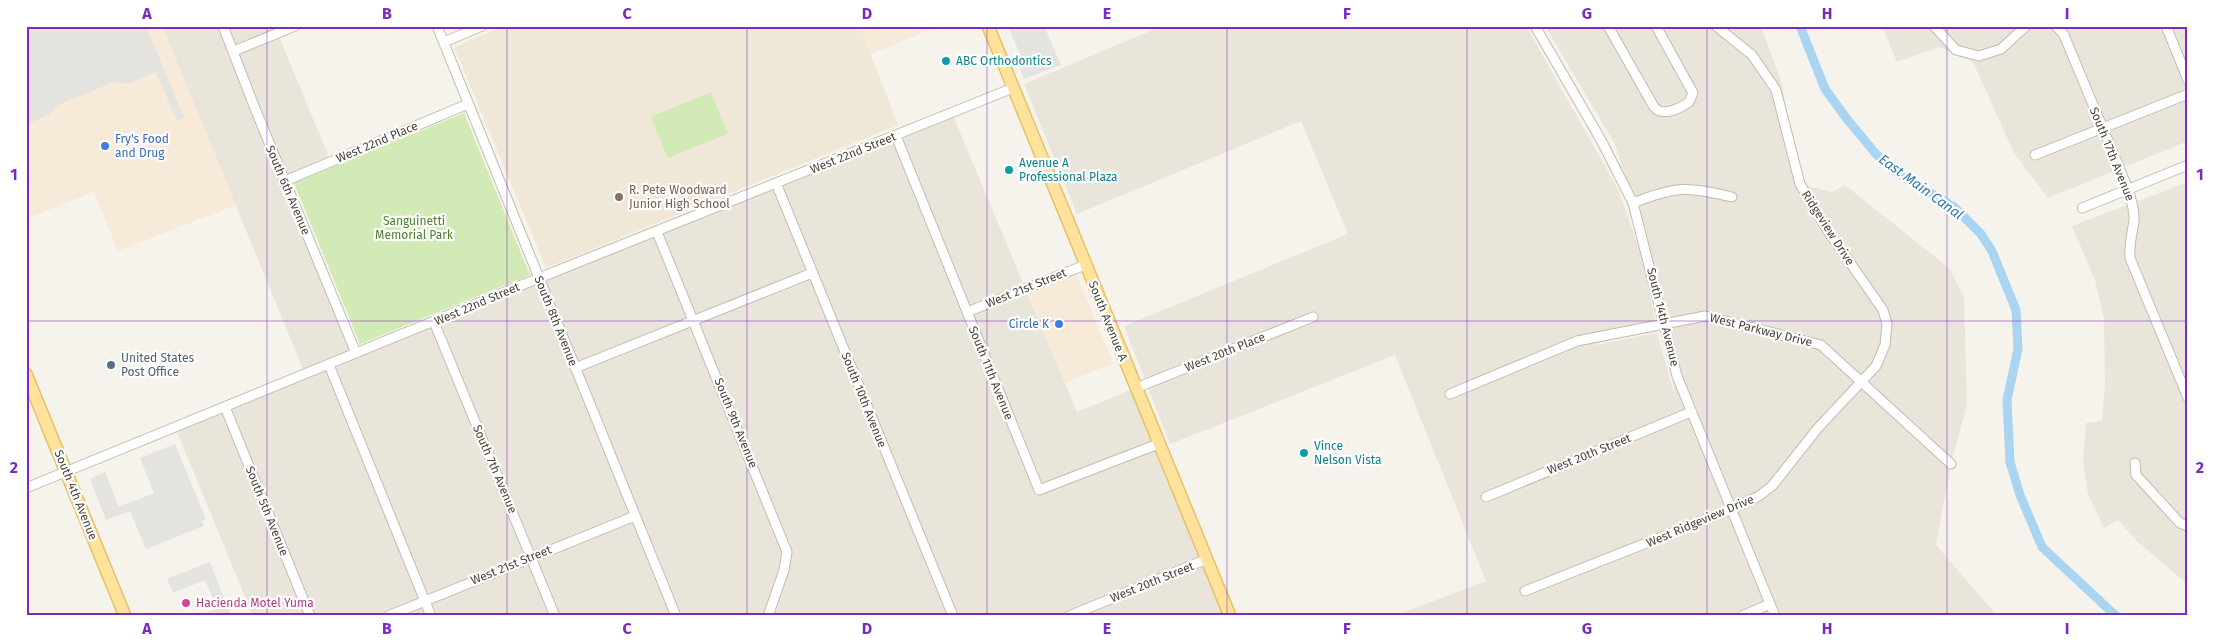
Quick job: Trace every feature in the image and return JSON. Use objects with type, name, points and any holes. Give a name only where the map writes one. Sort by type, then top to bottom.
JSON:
[{"type":"main road","name":"South Avenue A","points":[[988,26],[1230,616]]},
{"type":"main road","name":"South 4th Avenue","points":[[26,374],[125,616]]},
{"type":"street","name":"South 6th Avenue","points":[[223,26],[356,353]]},
{"type":"street","points":[[234,52],[295,26]]},
{"type":"street","name":"South 8th Avenue","points":[[437,26],[676,616]]},
{"type":"street","points":[[444,42],[482,26]]},
{"type":"street","name":"South 14th Avenue","points":[[1535,26],[1601,140],[1633,203],[1646,246],[1671,356],[1691,412],[1775,616]]},
{"type":"street","points":[[1608,26],[1658,112],[1664,113],[1682,107],[1689,102],[1693,94],[1656,26]]},
{"type":"street","name":"Ridgeview Drive","points":[[1716,26],[1752,54],[1776,90],[1800,184],[1826,228],[1883,310],[1887,324],[1885,344],[1876,366],[1861,381]]},
{"type":"street","points":[[1934,26],[1956,50],[1979,56],[2001,49],[2026,26]]},
{"type":"street","name":"South 17th Avenue","points":[[2056,26],[2064,35],[2101,129],[2128,189],[2133,208],[2134,222],[2129,246],[2130,258],[2188,398]]},
{"type":"street","points":[[2166,26],[2188,80]]},
{"type":"street","name":"West 22nd Street","points":[[26,488],[539,278],[1013,88]]},
{"type":"street","points":[[2035,155],[2188,94]]},
{"type":"street","name":"West 22nd Place","points":[[285,181],[468,104]]},
{"type":"street","name":"South 11th Avenue","points":[[896,136],[1039,490],[1158,444]]},
{"type":"street","points":[[2082,208],[2188,165]]},
{"type":"street","name":"South 10th Avenue","points":[[776,183],[953,616]]},
{"type":"street","points":[[1633,203],[1674,189],[1704,190],[1732,197]]},
{"type":"street","name":"South 9th Avenue","points":[[657,232],[787,552],[784,570],[768,616]]},
{"type":"street","name":"West 21st Street","points":[[967,312],[1085,265]]},
{"type":"street","points":[[575,368],[812,273]]},
{"type":"street","name":"West Parkway Drive","points":[[1450,394],[1577,341],[1705,316],[1820,345],[1951,464]]},
{"type":"street","name":"West 20th Place","points":[[1136,388],[1313,317]]},
{"type":"street","name":"South 7th Avenue","points":[[434,322],[555,616]]},
{"type":"street","points":[[330,365],[431,616]]},
{"type":"street","name":"West Ridgeview Drive","points":[[1525,592],[1732,509],[1759,496],[1772,486],[1818,428],[1861,381]]},
{"type":"street","name":"South 5th Avenue","points":[[225,407],[310,616]]},
{"type":"street","name":"West 20th Street","points":[[1486,497],[1691,412]]},
{"type":"street","points":[[2135,463],[2136,475],[2180,523],[2188,526]]},
{"type":"street","name":"West 21st Street","points":[[388,616],[635,516]]},
{"type":"street","name":"West 20th Street","points":[[1070,616],[1090,612],[1207,560]]},
{"type":"street","points":[[1742,616],[1770,604]]},
{"type":"shaded area","points":[[26,26],[162,26],[236,205],[118,251],[94,192],[26,219]]},
{"type":"shaded area","points":[[26,26],[146,26],[184,118],[177,121],[156,72],[128,84],[114,82],[58,105],[49,115],[27,124],[30,132],[26,134]]},
{"type":"shaded area","points":[[162,26],[295,26],[278,34],[331,162],[285,181],[356,353],[952,113],[1077,412],[1136,388],[1228,616],[253,616],[175,427],[305,374]]},
{"type":"shaded area","name":"R. Pete Woodward Junior High School","points":[[505,26],[860,26],[898,125],[546,268],[454,47]]},
{"type":"shaded area","points":[[860,26],[939,26],[871,54]]},
{"type":"shaded area","points":[[1008,26],[1044,26],[1061,65],[1024,79],[1018,63],[1022,59]]},
{"type":"shaded area","points":[[1162,26],[1526,26],[1618,189],[1642,257],[1655,319],[1591,346],[1657,333],[1676,400],[1658,299],[1638,219],[1615,144],[1545,26],[1761,26],[1781,81],[1800,184],[1832,192],[1845,185],[1949,268],[1964,297],[1967,404],[1951,464],[1936,545],[1997,616],[1394,616],[1486,581],[1395,355],[1170,444],[1124,326],[1348,234],[1301,121],[1077,214],[1024,84]]},
{"type":"shaded area","points":[[1882,26],[2188,26],[2188,141],[2048,198],[2014,153],[1973,62],[1939,47],[1897,62]]},
{"type":"shaded area","points":[[2188,182],[2188,585],[2138,542],[2118,520],[2104,528],[2088,494],[2083,461],[2086,423],[2102,421],[2105,386],[2104,319],[2095,280],[2072,226]]},
{"type":"shaded area","points":[[1074,269],[1113,363],[1065,383],[1026,288]]},
{"type":"shaded area","points":[[175,444],[206,519],[202,521],[204,526],[146,549],[130,511],[106,520],[90,479],[105,472],[119,507],[154,493],[140,458]]},
{"type":"shaded area","points":[[210,562],[231,616],[199,616],[217,608],[205,580],[173,593],[167,579]]},
{"type":"green space","points":[[711,92],[728,134],[668,158],[651,117]]},
{"type":"green space","name":"Sanguinetti Memorial Park","points":[[464,113],[530,275],[360,344],[294,183]]},
{"type":"waterway","name":"East Main Canal","points":[[1800,26],[1825,89],[1876,154],[1897,173],[1954,207],[1981,234],[1992,251],[2016,310],[2018,349],[2007,400],[2010,462],[2020,495],[2042,547],[2116,616]]},
{"type":"place","name":"ABC Orthodontics","points":[[946,61]]},
{"type":"place","name":"Fry's Food and Drug","points":[[105,146]]},
{"type":"place","name":"Avenue A Professional Plaza","points":[[1009,170]]},
{"type":"place","name":"R. Pete Woodward Junior High School","points":[[619,197]]},
{"type":"place","name":"Circle K","points":[[1059,324]]},
{"type":"place","name":"United States Post Office","points":[[111,365]]},
{"type":"place","name":"Vince Nelson Vista","points":[[1304,453]]},
{"type":"place","name":"Hacienda Motel Yuma","points":[[186,603]]}]
